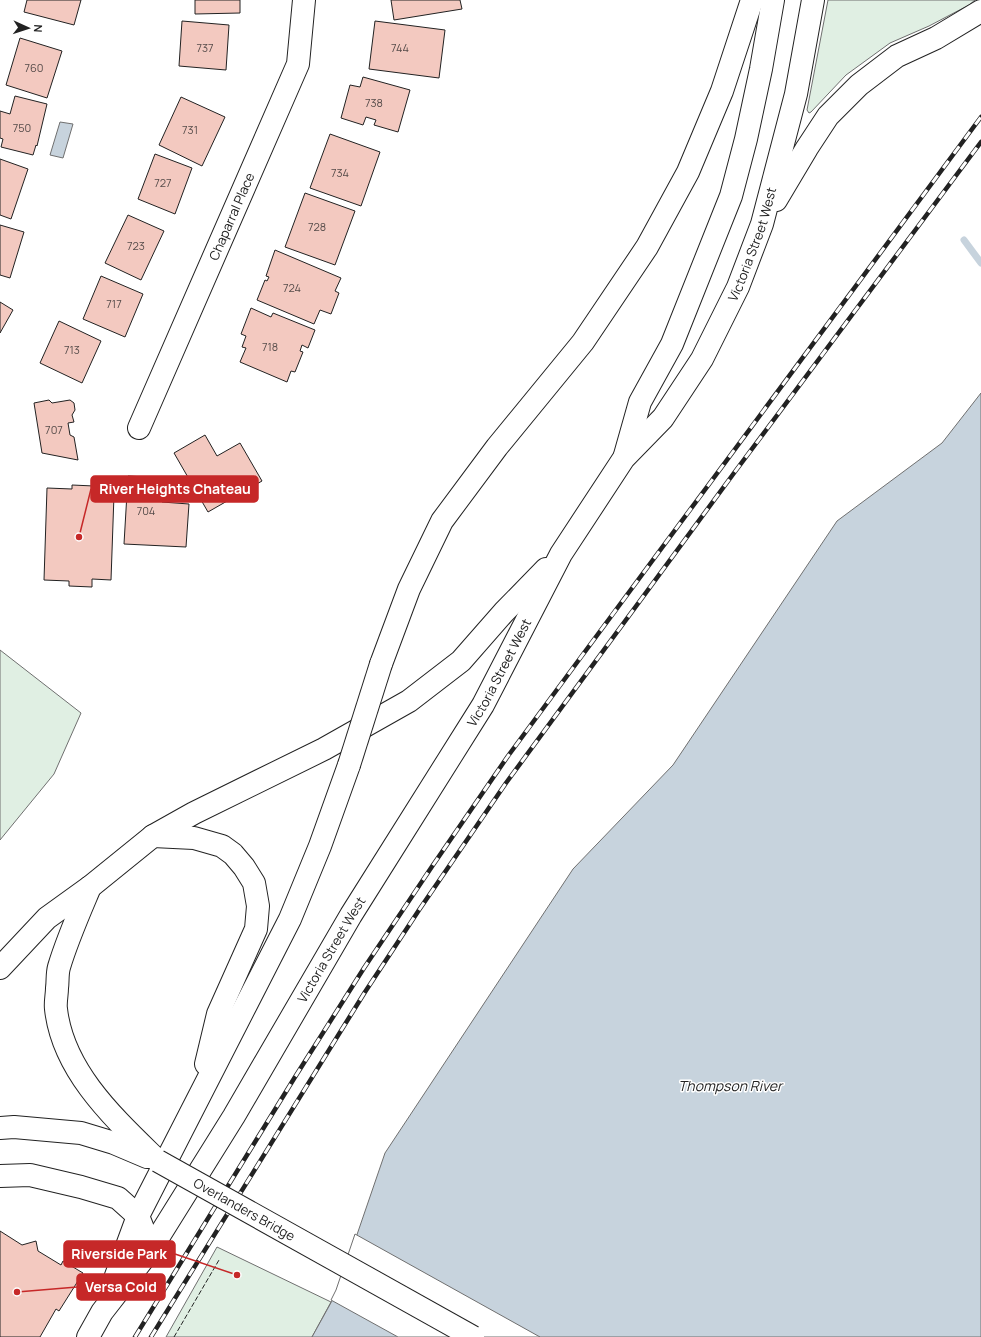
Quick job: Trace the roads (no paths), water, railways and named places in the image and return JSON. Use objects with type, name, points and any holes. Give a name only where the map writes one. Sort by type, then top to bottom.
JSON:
[{"type":"main road","name":"Chaparral Place","points":[[139,428],[298,64],[304,0]]},
{"type":"main road","points":[[102,1312],[138,1216],[290,919],[320,846],[349,765],[381,664],[409,589],[442,521],[497,447],[583,342],[646,247],[688,172],[722,91],[752,0]]},
{"type":"main road","name":"Victoria Street West","points":[[624,458],[640,402],[672,344],[731,196],[746,139],[759,77],[772,0]]},
{"type":"main road","name":"Victoria Street West","points":[[88,1337],[102,1312],[151,1249],[234,1116],[351,915],[483,705],[561,554],[624,458],[663,418],[702,360],[738,287],[762,224],[796,94],[813,0]]},
{"type":"main road","points":[[762,224],[807,148],[828,116],[858,85],[897,56],[936,38],[981,11]]},
{"type":"main road","name":"Victoria Street West","points":[[0,968],[47,918],[90,887],[153,836],[194,813],[324,749],[409,701],[461,661],[504,612],[561,554]]},
{"type":"main road","points":[[153,836],[194,838],[222,846],[233,854],[244,867],[254,883],[258,906],[256,930],[218,1014],[198,1099]]},
{"type":"main road","points":[[90,887],[59,968],[56,1009],[63,1040],[78,1072],[120,1123],[158,1161]]},
{"type":"main road","name":"Overlanders Bridge","points":[[0,1128],[14,1127],[81,1133],[114,1143],[158,1161],[473,1337]]},
{"type":"main road","points":[[0,1176],[30,1175],[81,1187],[118,1198],[138,1216],[151,1249]]},
{"type":"water","points":[[60,122],[73,124],[63,158],[50,155]]},
{"type":"water","name":"Thompson River","points":[[981,393],[981,1337],[312,1337],[338,1290],[385,1153],[573,869],[673,765],[837,521],[942,443]]},
{"type":"waterway","points":[[964,240],[981,263]]},
{"type":"railway","points":[[135,1337],[364,968],[508,756],[981,117]]},
{"type":"railway","points":[[151,1337],[365,992],[506,783],[734,473],[981,142]]},
{"type":"place","name":"River Heights Chateau","points":[[79,537]]},
{"type":"place","name":"Riverside Park","points":[[237,1275]]},
{"type":"place","name":"Versa Cold","points":[[17,1292]]}]
